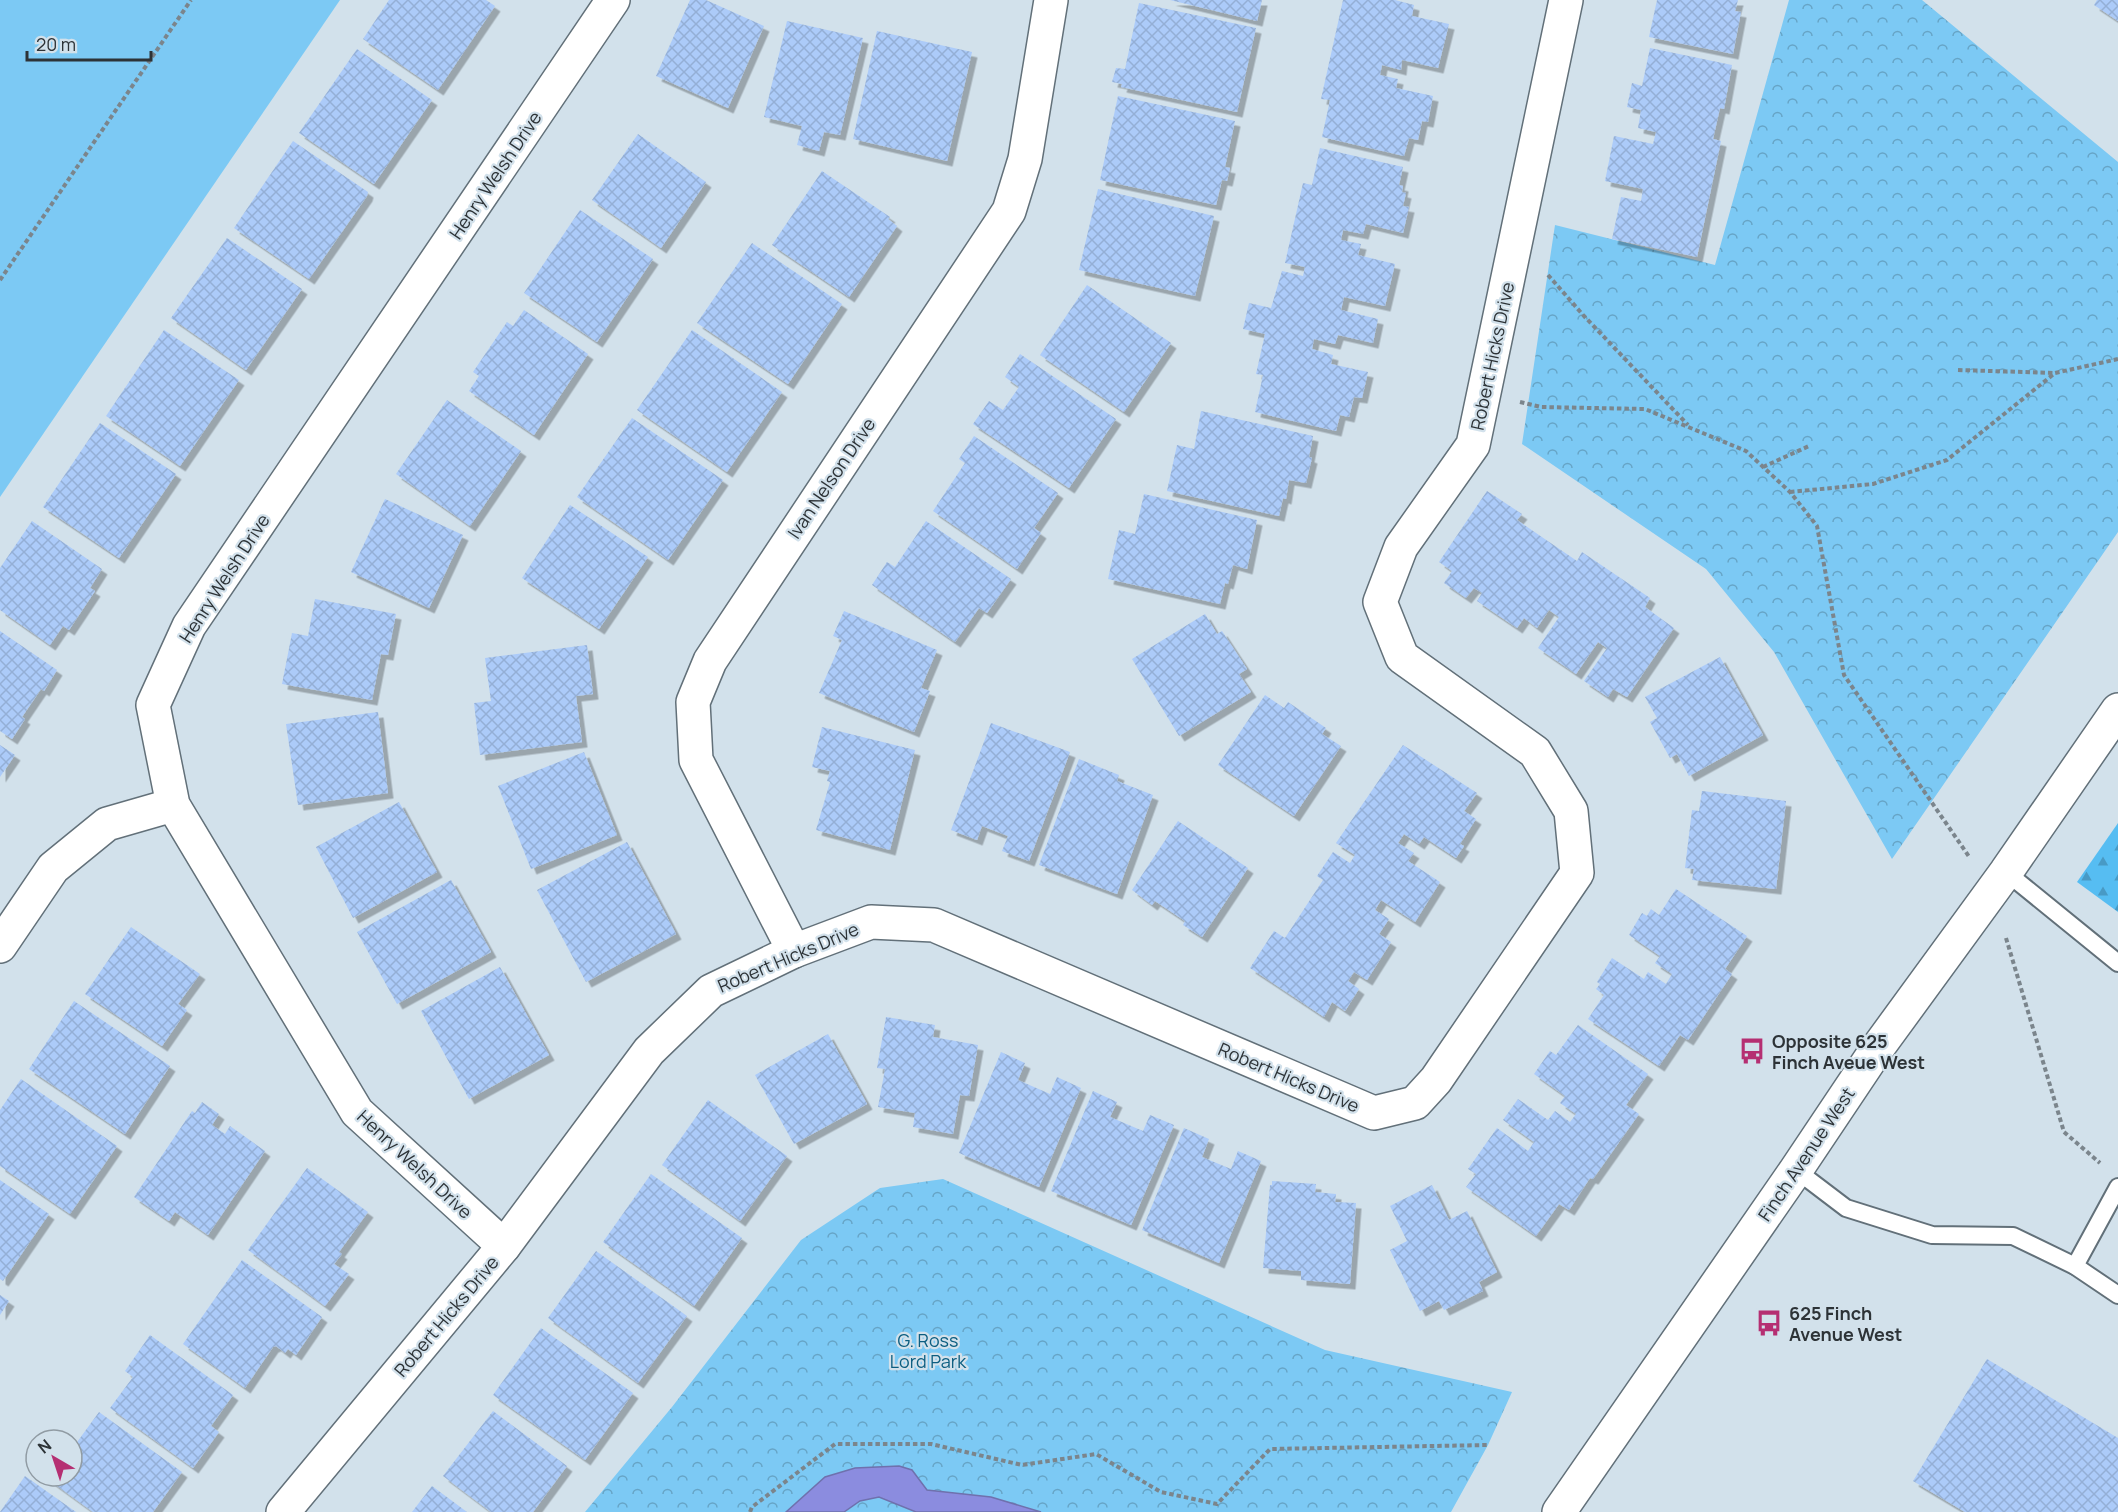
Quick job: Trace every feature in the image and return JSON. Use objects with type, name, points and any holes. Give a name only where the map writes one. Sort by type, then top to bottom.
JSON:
[{"type":"street","name":"Henry Welsh Drive","points":[[504,1246],[357,1112],[173,805],[153,705],[189,626],[613,0]]},
{"type":"street","name":"Ivan Nelson Drive","points":[[794,951],[696,760],[693,702],[710,661],[1009,211],[1025,159],[1051,0]]},
{"type":"street","name":"Robert Hicks Drive","points":[[282,1512],[504,1246],[649,1052],[711,991],[794,951],[871,922],[934,925],[1374,1113],[1415,1102],[1436,1080],[1577,873],[1571,811],[1535,752],[1402,657],[1380,602],[1401,547],[1473,445],[1566,0]]},
{"type":"street","name":"Finch Avenue West","points":[[1559,1512],[1880,1046],[2118,710]]},
{"type":"street","points":[[0,946],[54,868],[107,824],[173,805]]},
{"type":"lane","points":[[1999,881],[2118,963]]},
{"type":"lane","points":[[1796,1170],[1846,1208],[1932,1235],[2013,1236],[2075,1266],[2118,1295]]},
{"type":"lane","points":[[2075,1266],[2118,1187]]},
{"type":"path","points":[[0,280],[191,0]]},
{"type":"path","points":[[1516,239],[1584,316],[1691,428]]},
{"type":"path","points":[[1958,370],[2055,373],[2118,359]]},
{"type":"path","points":[[1790,492],[1873,484],[1947,460],[2055,373]]},
{"type":"path","points":[[1484,393],[1541,407],[1645,409],[1746,451],[1790,492],[1817,526],[1844,675],[1999,881],[2064,1132],[2103,1166]]},
{"type":"path","points":[[1763,466],[1809,446]]},
{"type":"path","points":[[750,1512],[752,1507],[835,1444],[931,1444],[1022,1465],[1096,1454],[1161,1492],[1217,1504],[1270,1449],[1488,1445]]},
{"type":"green space","points":[[0,0],[340,0],[0,497]]},
{"type":"green space","points":[[1789,0],[1922,0],[2118,162],[2118,532],[1892,859],[1774,652],[1706,569],[1522,444],[1555,225],[1715,265]]},
{"type":"green space","points":[[2118,823],[2118,912],[2077,882]]},
{"type":"green space","name":"G. Ross Lord Park","points":[[943,1179],[1325,1350],[1512,1392],[1488,1445],[1451,1512],[585,1512],[672,1407],[801,1240],[880,1188]]},
{"type":"shaded area","points":[[899,1466],[912,1470],[927,1490],[991,1497],[1041,1512],[916,1512],[879,1497],[860,1501],[844,1512],[786,1512],[825,1477],[855,1468]]},
{"type":"building","points":[[389,0],[486,0],[495,6],[438,90],[363,39]]},
{"type":"building","points":[[690,0],[706,0],[764,26],[728,108],[656,76]]},
{"type":"building","points":[[1170,0],[1262,0],[1257,21]]},
{"type":"building","points":[[1343,0],[1395,0],[1414,5],[1412,16],[1449,24],[1438,68],[1402,60],[1401,70],[1382,65],[1380,75],[1398,79],[1396,88],[1433,96],[1428,122],[1422,121],[1418,140],[1409,138],[1404,156],[1322,137],[1330,100],[1321,99]]},
{"type":"building","points":[[1657,0],[1738,0],[1735,11],[1741,12],[1733,54],[1649,37]]},
{"type":"building","points":[[2097,0],[2118,0],[2118,21],[2094,5]]},
{"type":"building","points":[[1139,3],[1256,28],[1237,112],[1121,87],[1122,84],[1112,82],[1116,68],[1125,69]]},
{"type":"building","points":[[787,21],[863,38],[840,135],[824,132],[819,151],[797,145],[802,126],[764,117]]},
{"type":"building","points":[[877,31],[972,52],[947,161],[853,139]]},
{"type":"building","points":[[1650,48],[1732,65],[1724,109],[1720,108],[1713,139],[1721,141],[1697,257],[1612,239],[1621,197],[1641,201],[1643,189],[1605,181],[1614,136],[1653,144],[1656,132],[1638,128],[1641,110],[1627,107],[1632,83],[1642,86]]},
{"type":"building","points":[[357,49],[432,100],[374,184],[299,133]]},
{"type":"building","points":[[1118,96],[1235,121],[1225,167],[1230,168],[1227,181],[1222,180],[1216,205],[1100,180]]},
{"type":"building","points":[[638,134],[706,182],[661,248],[592,200]]},
{"type":"building","points":[[293,141],[368,192],[309,279],[234,228]]},
{"type":"building","points":[[1320,148],[1403,167],[1399,185],[1403,186],[1402,192],[1406,193],[1403,206],[1409,207],[1403,233],[1366,224],[1363,234],[1343,230],[1341,240],[1361,244],[1358,255],[1395,264],[1385,306],[1344,297],[1341,310],[1378,319],[1373,343],[1338,335],[1335,344],[1314,339],[1312,349],[1333,355],[1331,364],[1368,372],[1362,398],[1354,397],[1349,417],[1340,415],[1336,431],[1255,412],[1263,375],[1256,374],[1265,334],[1243,329],[1249,303],[1271,308],[1282,271],[1303,276],[1305,267],[1285,263],[1303,183],[1312,185]]},
{"type":"building","points":[[822,171],[890,217],[888,219],[897,226],[849,297],[772,245]]},
{"type":"building","points":[[1098,189],[1214,216],[1195,296],[1079,270]]},
{"type":"building","points":[[580,210],[653,259],[597,342],[524,293]]},
{"type":"building","points":[[227,238],[302,289],[246,370],[171,318]]},
{"type":"building","points":[[752,243],[842,304],[788,384],[697,323]]},
{"type":"building","points":[[1087,285],[1171,343],[1124,412],[1040,355]]},
{"type":"building","points":[[524,310],[588,354],[534,435],[469,391],[479,376],[473,372],[507,322],[513,326]]},
{"type":"building","points":[[164,330],[239,380],[180,466],[106,416]]},
{"type":"building","points":[[692,330],[782,392],[727,472],[637,410]]},
{"type":"building","points":[[1020,354],[1116,419],[1069,488],[973,424],[989,401],[1003,410],[1019,387],[1005,377]]},
{"type":"building","points":[[447,400],[521,451],[470,526],[396,474]]},
{"type":"building","points":[[1201,411],[1313,436],[1309,457],[1312,458],[1306,483],[1289,480],[1286,499],[1283,498],[1279,516],[1167,491],[1177,445],[1194,449]]},
{"type":"building","points":[[632,418],[723,480],[668,560],[577,497]]},
{"type":"building","points":[[100,423],[176,474],[119,558],[43,507]]},
{"type":"building","points":[[974,436],[1058,493],[1034,528],[1041,533],[1017,569],[933,511],[965,463],[959,459]]},
{"type":"building","points":[[1487,491],[1522,514],[1517,520],[1577,561],[1582,552],[1650,598],[1645,607],[1674,628],[1627,697],[1613,689],[1608,697],[1584,681],[1607,648],[1598,642],[1576,674],[1538,648],[1559,617],[1549,610],[1537,628],[1524,618],[1517,628],[1477,601],[1482,593],[1474,588],[1466,598],[1444,583],[1452,571],[1439,562]]},
{"type":"building","points":[[1144,494],[1257,520],[1247,569],[1233,565],[1228,584],[1225,583],[1220,604],[1108,579],[1119,530],[1135,534]]},
{"type":"building","points":[[385,499],[463,535],[429,608],[351,572]]},
{"type":"building","points":[[570,505],[648,557],[599,629],[522,578]]},
{"type":"building","points":[[32,521],[102,569],[90,588],[95,591],[69,630],[63,626],[50,645],[0,610],[0,568]]},
{"type":"building","points":[[926,521],[1011,579],[987,613],[979,608],[955,642],[872,585],[887,562],[895,567]]},
{"type":"building","points":[[315,599],[396,614],[388,655],[381,654],[372,700],[282,684],[292,633],[308,636]]},
{"type":"building","points":[[844,611],[937,650],[921,688],[930,691],[914,732],[819,693],[842,640],[833,636]]},
{"type":"building","points":[[1205,614],[1217,634],[1222,631],[1247,669],[1239,674],[1251,692],[1179,736],[1132,659]]},
{"type":"building","points":[[0,631],[57,670],[44,691],[41,689],[22,717],[25,719],[12,739],[0,731]]},
{"type":"building","points":[[587,645],[593,694],[576,696],[582,742],[480,755],[474,703],[491,701],[485,658]]},
{"type":"building","points":[[1720,657],[1763,735],[1689,776],[1677,754],[1670,758],[1650,722],[1657,718],[1645,697]]},
{"type":"building","points":[[1265,695],[1284,708],[1288,702],[1326,728],[1322,734],[1341,746],[1294,816],[1218,765]]},
{"type":"building","points":[[378,712],[388,793],[298,805],[286,724]]},
{"type":"building","points":[[991,723],[1070,752],[1029,861],[1002,851],[1008,836],[982,826],[977,840],[951,830]]},
{"type":"building","points":[[822,727],[915,750],[890,850],[816,830],[830,782],[827,781],[830,771],[812,767]]},
{"type":"building","points":[[0,745],[15,755],[0,777]]},
{"type":"building","points":[[1403,745],[1477,793],[1464,811],[1476,819],[1460,844],[1464,846],[1456,858],[1424,837],[1419,844],[1404,834],[1398,843],[1414,853],[1408,861],[1440,882],[1415,922],[1381,900],[1375,910],[1389,919],[1379,934],[1391,942],[1367,980],[1354,972],[1348,981],[1359,989],[1345,1011],[1332,1002],[1324,1017],[1250,968],[1274,931],[1285,938],[1323,880],[1317,876],[1333,852],[1350,863],[1355,855],[1336,843]]},
{"type":"building","points":[[584,752],[617,835],[531,869],[498,786]]},
{"type":"building","points":[[1079,759],[1119,775],[1117,781],[1153,795],[1117,894],[1039,865]]},
{"type":"building","points":[[1702,791],[1786,801],[1776,889],[1692,880],[1694,869],[1685,868],[1692,810],[1699,811]]},
{"type":"building","points":[[399,802],[437,872],[353,918],[316,847]]},
{"type":"building","points":[[1178,821],[1248,868],[1202,937],[1183,925],[1185,921],[1155,901],[1152,905],[1132,890]]},
{"type":"building","points":[[627,842],[676,934],[586,982],[537,890]]},
{"type":"building","points":[[451,880],[491,952],[397,1004],[357,932]]},
{"type":"building","points":[[1676,889],[1747,936],[1725,969],[1732,974],[1688,1040],[1680,1035],[1659,1066],[1588,1019],[1604,995],[1596,989],[1600,984],[1597,982],[1612,958],[1644,979],[1648,972],[1666,984],[1672,974],[1655,963],[1660,956],[1629,935],[1642,913],[1647,916],[1651,909],[1659,915]]},
{"type":"building","points":[[131,927],[200,974],[178,1004],[187,1010],[162,1046],[85,994]]},
{"type":"building","points":[[500,967],[549,1055],[469,1099],[421,1011]]},
{"type":"building","points":[[74,1001],[170,1066],[125,1134],[29,1069]]},
{"type":"building","points":[[886,1017],[935,1025],[933,1037],[978,1045],[969,1096],[960,1095],[953,1134],[913,1127],[915,1113],[878,1107],[885,1069],[877,1068]]},
{"type":"building","points":[[1578,1025],[1648,1074],[1626,1105],[1639,1114],[1593,1179],[1590,1178],[1569,1210],[1559,1204],[1536,1236],[1466,1187],[1476,1174],[1468,1169],[1497,1128],[1528,1151],[1534,1142],[1503,1120],[1518,1099],[1548,1120],[1555,1111],[1570,1122],[1576,1114],[1560,1103],[1565,1096],[1534,1074],[1550,1051],[1556,1055]]},
{"type":"building","points":[[828,1034],[867,1104],[794,1144],[755,1075]]},
{"type":"building","points":[[1001,1052],[1025,1063],[1018,1080],[1050,1094],[1057,1077],[1081,1088],[1039,1187],[959,1153]]},
{"type":"building","points":[[21,1079],[117,1146],[70,1214],[0,1166],[0,1110]]},
{"type":"building","points":[[1093,1091],[1117,1102],[1110,1117],[1143,1131],[1150,1115],[1174,1125],[1131,1225],[1051,1191]]},
{"type":"building","points":[[708,1100],[787,1156],[740,1221],[662,1165]]},
{"type":"building","points":[[202,1102],[219,1114],[212,1125],[225,1134],[230,1126],[265,1151],[208,1235],[175,1212],[169,1221],[134,1197],[192,1111],[195,1113]]},
{"type":"building","points":[[1184,1128],[1209,1139],[1202,1157],[1231,1169],[1238,1151],[1261,1161],[1219,1263],[1142,1230]]},
{"type":"building","points":[[307,1168],[368,1212],[339,1252],[342,1254],[334,1264],[349,1274],[325,1306],[248,1250]]},
{"type":"building","points":[[651,1174],[742,1238],[694,1306],[603,1242]]},
{"type":"building","points":[[0,1180],[49,1214],[3,1281],[0,1279]]},
{"type":"building","points":[[1272,1181],[1316,1184],[1315,1192],[1336,1194],[1335,1202],[1356,1203],[1350,1284],[1301,1280],[1301,1271],[1263,1268]]},
{"type":"building","points":[[1432,1185],[1449,1220],[1467,1211],[1497,1272],[1479,1282],[1483,1291],[1444,1310],[1439,1301],[1420,1311],[1390,1250],[1407,1241],[1390,1206]]},
{"type":"building","points":[[596,1251],[687,1316],[638,1383],[548,1318]]},
{"type":"building","points":[[242,1260],[322,1317],[296,1355],[288,1349],[285,1353],[276,1346],[273,1347],[245,1388],[183,1344]]},
{"type":"building","points":[[0,1295],[9,1301],[0,1315]]},
{"type":"building","points":[[541,1328],[633,1393],[585,1460],[493,1395]]},
{"type":"building","points":[[150,1335],[233,1395],[211,1426],[219,1432],[193,1468],[110,1408],[133,1377],[125,1371]]},
{"type":"building","points":[[1987,1359],[2118,1438],[2118,1512],[1965,1512],[1913,1481]]},
{"type":"building","points":[[493,1411],[567,1466],[533,1512],[491,1512],[443,1476]]},
{"type":"building","points":[[99,1412],[182,1472],[153,1512],[93,1512],[60,1488],[84,1488],[84,1433]]},
{"type":"building","points":[[24,1477],[24,1488],[42,1488],[76,1512],[0,1512]]},
{"type":"building","points":[[432,1486],[467,1512],[412,1512]]},
{"type":"place","name":"Opposite 625 Finch Aveue West","points":[[1752,1051]]},
{"type":"place","name":"625 Finch Avenue West","points":[[1769,1323]]}]
